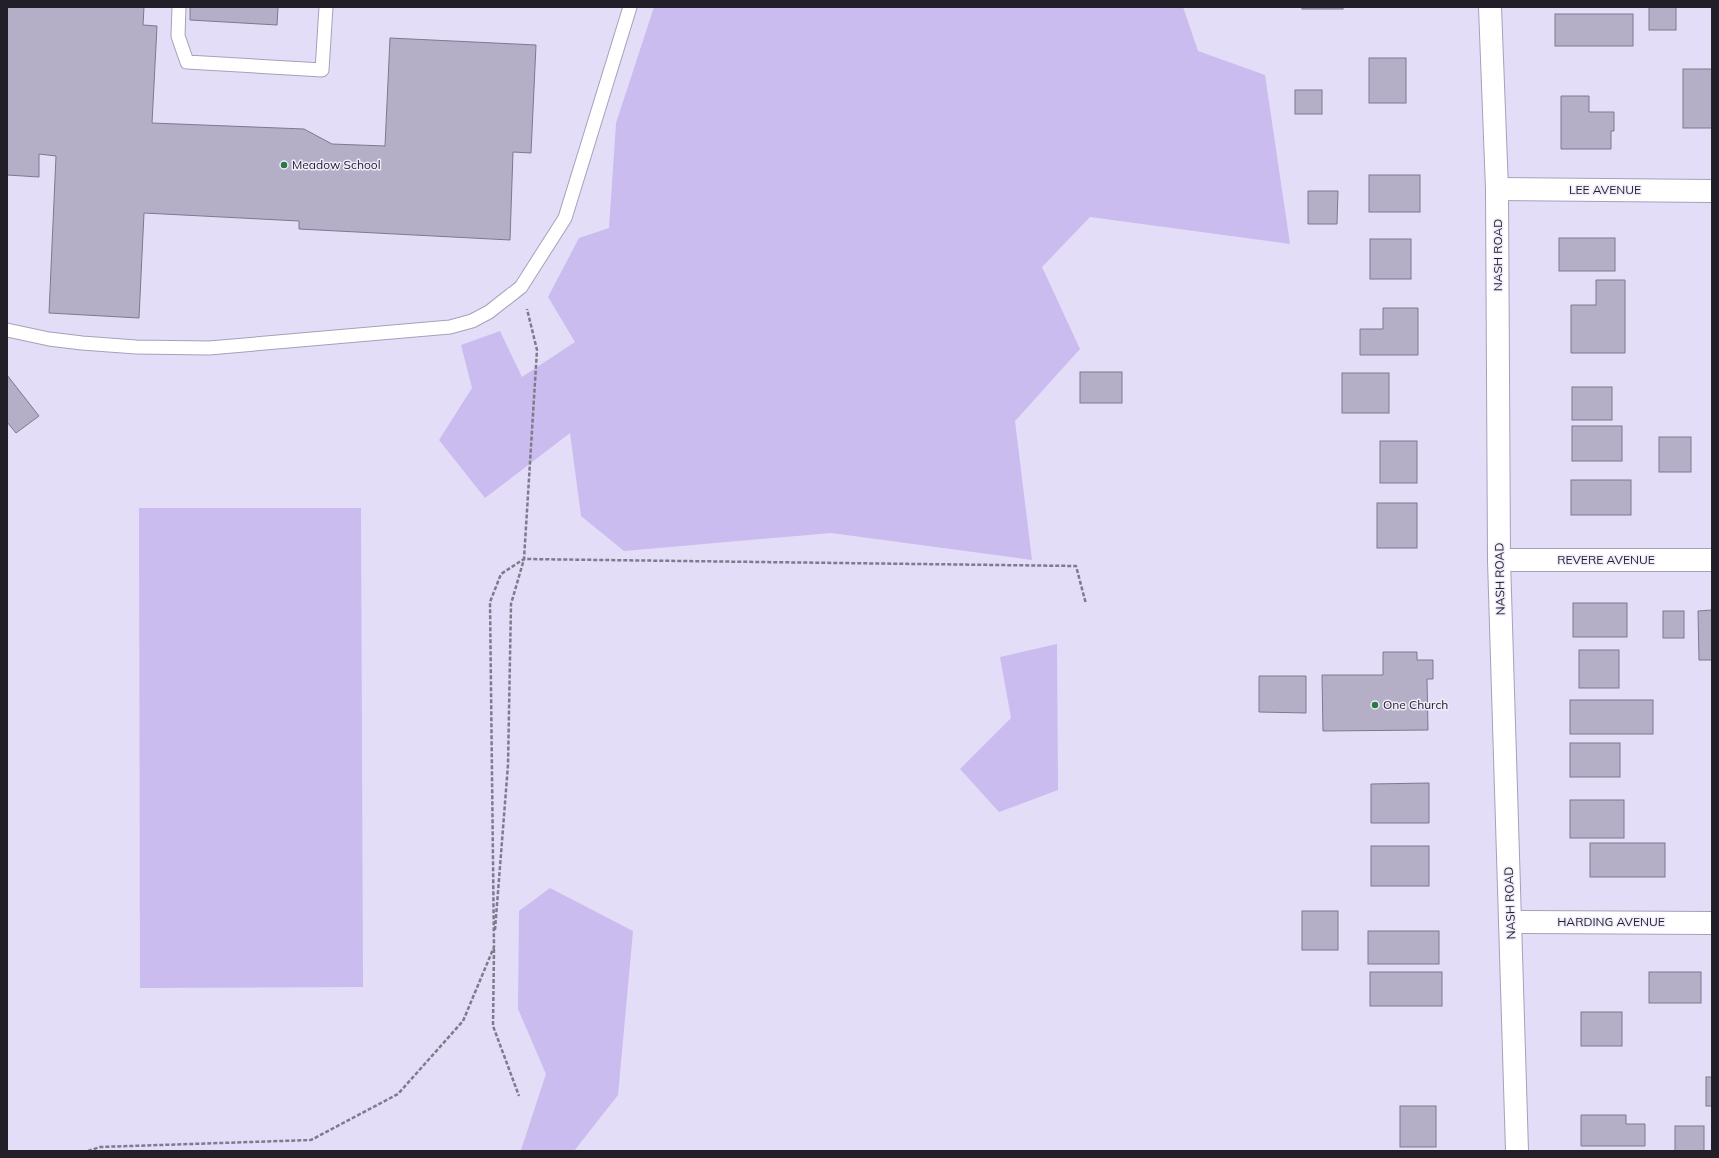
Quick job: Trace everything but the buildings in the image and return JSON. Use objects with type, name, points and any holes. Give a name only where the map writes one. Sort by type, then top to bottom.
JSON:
[{"type":"main road","name":"NASH ROAD","points":[[1490,7],[1497,189],[1499,560],[1517,1151]]},
{"type":"main road","name":"LEE AVENUE","points":[[1497,189],[1712,191]]},
{"type":"main road","name":"REVERE AVENUE","points":[[1499,560],[1712,560]]},
{"type":"main road","name":"HARDING AVENUE","points":[[1511,922],[1712,922]]},
{"type":"lane","points":[[179,7],[178,36],[186,62],[322,70],[326,7]]},
{"type":"lane","points":[[7,330],[49,339],[82,343],[136,346],[216,347],[450,327],[472,321],[489,312],[521,287],[565,218],[630,7]]},
{"type":"path","points":[[88,1151],[100,1147],[311,1140],[398,1094],[463,1021],[494,947],[508,765],[511,604],[524,559],[537,350],[521,287]]},
{"type":"path","points":[[519,1096],[493,1026],[494,947],[490,602],[501,574],[524,559],[1076,566],[1086,604]]},
{"type":"shaded area","points":[[654,7],[1183,7],[1198,51],[1265,75],[1290,244],[1090,217],[1042,267],[1080,349],[1015,421],[1032,560],[831,533],[624,551],[581,516],[570,433],[485,498],[439,440],[472,388],[461,345],[500,331],[522,377],[575,342],[548,297],[579,238],[609,228],[616,123]]},
{"type":"shaded area","points":[[139,508],[361,508],[363,987],[140,988]]},
{"type":"shaded area","points":[[1057,644],[1058,790],[999,812],[960,769],[1011,718],[1000,657]]},
{"type":"shaded area","points":[[550,888],[633,931],[618,1095],[574,1151],[521,1150],[546,1074],[518,1009],[519,911]]},
{"type":"place","name":"Meadow School","points":[[284,165]]},
{"type":"place","name":"One Church","points":[[1375,705]]}]
